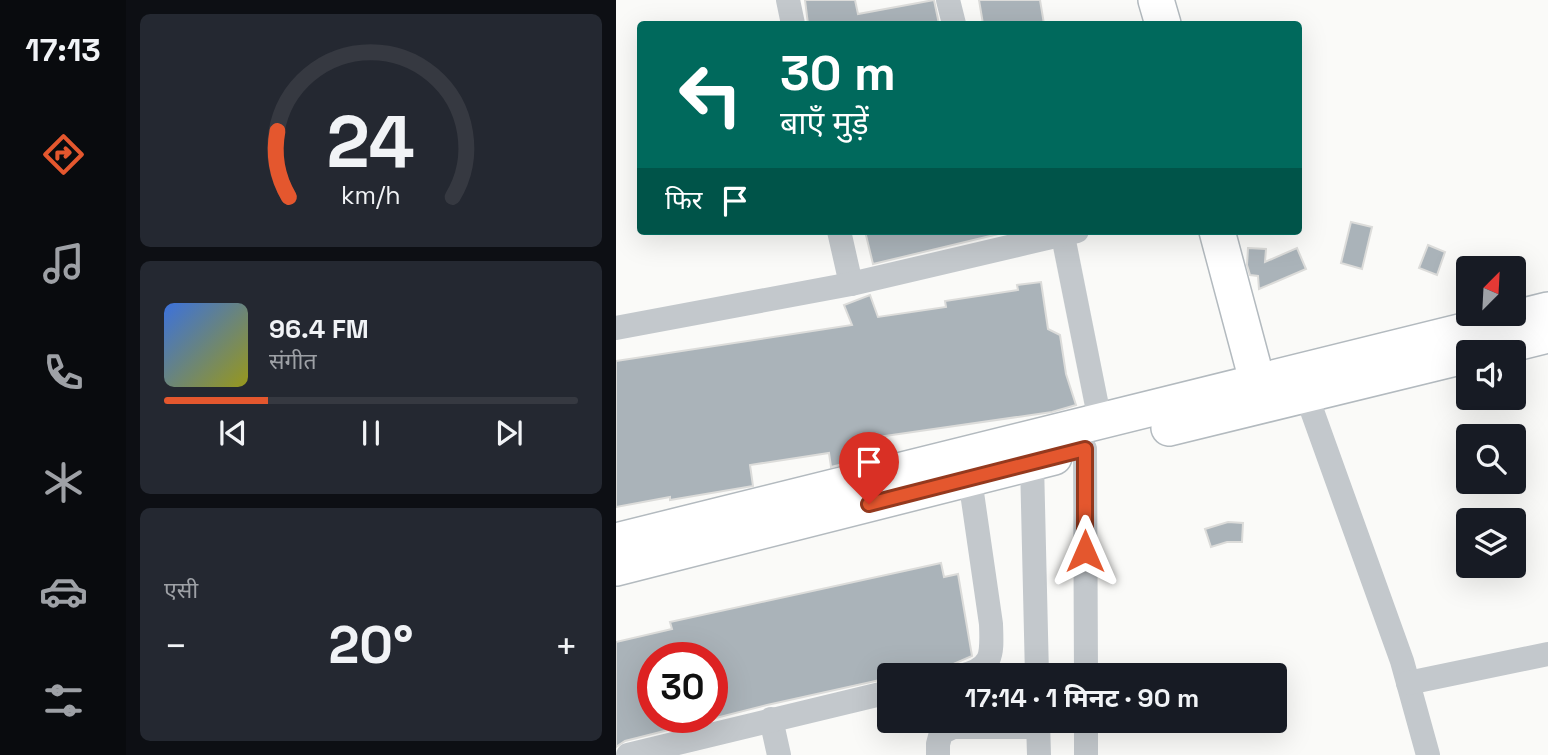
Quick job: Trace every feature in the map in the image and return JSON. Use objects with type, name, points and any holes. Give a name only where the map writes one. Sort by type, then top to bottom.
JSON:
[{"type":"street","points":[[788,0],[792,21]]},
{"type":"street","points":[[948,0],[953,21]]},
{"type":"street","points":[[1156,0],[1162,21]]},
{"type":"street","points":[[840,235],[851,285]]},
{"type":"street","points":[[616,328],[851,285],[1007,239],[1049,235]]},
{"type":"street","points":[[1070,235],[1092,435],[1086,663]]},
{"type":"street","points":[[1218,235],[1260,393]]},
{"type":"street","points":[[616,541],[1092,435],[1260,393],[1548,310]]},
{"type":"street","points":[[1526,340],[1548,335]]},
{"type":"street","points":[[1260,393],[1306,394],[1456,358]]},
{"type":"street","points":[[1306,394],[1402,661],[1428,755]]},
{"type":"street","points":[[616,568],[1032,463],[1092,435]]},
{"type":"street","points":[[1032,463],[1037,663]]},
{"type":"street","points":[[970,479],[991,624],[991,657],[986,663]]},
{"type":"street","points":[[1408,683],[1548,654]]},
{"type":"street","points":[[628,755],[877,695]]},
{"type":"street","points":[[771,719],[779,755]]},
{"type":"street","points":[[938,755],[942,733]]},
{"type":"street","points":[[1038,733],[1039,755]]},
{"type":"street","points":[[1086,733],[1086,755]]},
{"type":"building","points":[[805,0],[855,0],[858,14],[934,0],[938,21],[808,21]]},
{"type":"building","points":[[979,0],[1040,0],[1044,21],[982,21]]},
{"type":"building","points":[[1351,222],[1372,227],[1362,269],[1341,263]]},
{"type":"building","points":[[866,235],[994,235],[873,264]]},
{"type":"building","points":[[1428,245],[1445,252],[1437,275],[1419,268]]},
{"type":"building","points":[[1248,248],[1266,249],[1265,262],[1297,248],[1306,269],[1259,289],[1258,276],[1250,275],[1247,265]]},
{"type":"building","points":[[1041,282],[1048,329],[1060,335],[1066,374],[1076,405],[1052,412],[857,440],[883,454],[831,467],[829,453],[750,465],[753,486],[616,507],[616,361],[852,325],[844,305],[870,295],[878,317],[946,307],[945,301],[1018,290],[1017,285]]},
{"type":"building","points":[[1228,522],[1243,523],[1242,542],[1227,542],[1211,547],[1205,529]]},
{"type":"building","points":[[941,563],[944,577],[958,574],[972,656],[956,663],[877,663],[877,681],[728,715],[728,642],[637,642],[637,733],[657,733],[625,741],[616,747],[616,642],[672,629],[670,622]]},
{"type":"route","points":[[869,504],[1085,449],[1085,551]]}]
